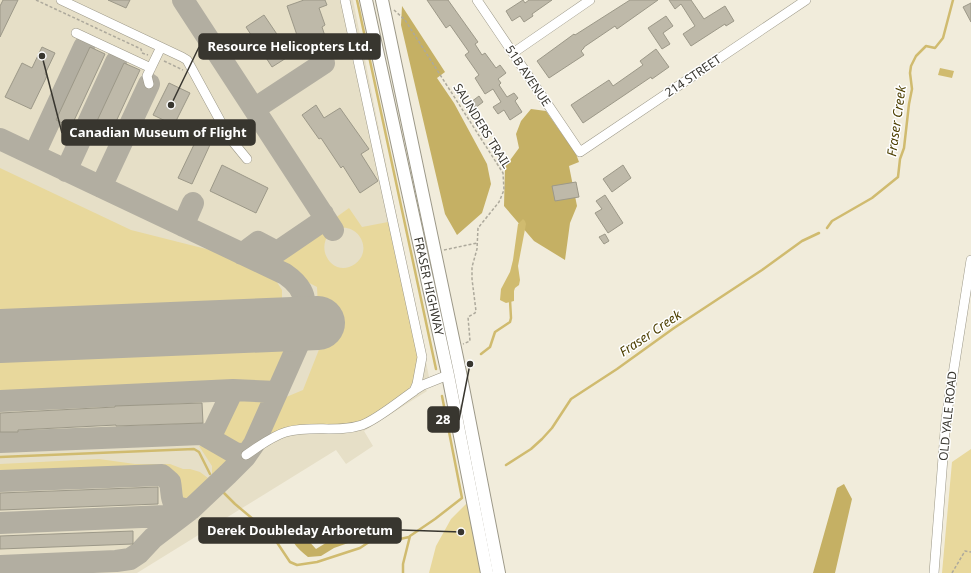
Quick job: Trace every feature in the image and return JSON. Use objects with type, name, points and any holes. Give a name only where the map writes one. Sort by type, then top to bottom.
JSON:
[{"type":"main road","name":"FRASER HIGHWAY","points":[[366,0],[448,375],[487,573]]},
{"type":"main road","name":"FRASER HIGHWAY","points":[[382,0],[460,372],[500,573]]},
{"type":"street","points":[[61,0],[187,60],[229,137],[247,159]]},
{"type":"street","points":[[345,0],[422,357],[418,384],[414,391]]},
{"type":"street","name":"51B AVENUE","points":[[477,0],[580,152]]},
{"type":"street","points":[[513,53],[590,0]]},
{"type":"street","name":"214 STREET","points":[[580,152],[806,0]]},
{"type":"street","points":[[76,33],[151,68]]},
{"type":"street","points":[[149,84],[147,76],[161,47]]},
{"type":"street","name":"OLD YALE ROAD","points":[[934,573],[946,419],[971,260]]},
{"type":"street","points":[[246,455],[277,435],[285,432],[362,425],[369,422],[423,385],[448,375]]},
{"type":"path","points":[[36,0],[141,49],[142,53],[146,55],[156,57],[188,72]]},
{"type":"path","name":"SAUNDERS TRAIL","points":[[394,10],[405,20],[503,173],[504,190],[499,202],[478,228],[478,243],[472,267],[476,311],[468,317],[470,341],[462,345]]},
{"type":"path","points":[[442,251],[478,243]]},
{"type":"path","points":[[952,573],[965,551],[971,552]]},
{"type":"shaded area","points":[[0,0],[353,0],[429,377],[421,382],[427,391],[364,431],[373,446],[346,464],[336,450],[137,573],[0,573]]},
{"type":"shaded area","points":[[402,6],[445,72],[437,78],[454,103],[487,164],[491,184],[482,213],[457,235],[445,214],[401,25]]},
{"type":"shaded area","points":[[940,68],[954,71],[952,78],[938,75]]},
{"type":"shaded area","points":[[531,109],[546,111],[576,154],[579,162],[569,166],[577,206],[570,223],[565,260],[534,241],[504,206],[505,167],[519,148],[516,134],[521,121]]},
{"type":"shaded area","points":[[0,168],[131,230],[222,253],[273,276],[282,290],[282,302],[273,311],[0,323]]},
{"type":"shaded area","points":[[349,208],[362,227],[388,222],[418,358],[415,379],[407,392],[363,422],[305,428],[261,442],[279,400],[303,390],[320,347],[317,287],[275,265],[276,258],[324,227],[329,234],[325,241],[324,248],[329,261],[341,268],[355,264],[361,258],[363,252],[361,238],[351,229],[336,229],[331,221]]},
{"type":"shaded area","points":[[523,219],[526,224],[518,266],[520,280],[519,285],[514,291],[514,301],[506,303],[500,300],[501,289],[510,272],[518,224]]},
{"type":"shaded area","points":[[274,339],[285,348],[284,357],[280,375],[274,384],[268,387],[0,397],[0,350]]},
{"type":"shaded area","points":[[267,396],[270,399],[247,447],[234,448],[224,442],[221,432],[237,398]]},
{"type":"shaded area","points":[[210,444],[233,461],[225,471],[189,504],[179,503],[175,497],[170,479],[162,472],[0,479],[0,464],[99,459],[135,464],[170,464],[183,469],[190,469],[200,472],[208,478],[212,475],[212,466],[199,446]]},
{"type":"shaded area","points":[[971,449],[971,573],[942,573],[952,462]]},
{"type":"shaded area","points":[[844,484],[852,499],[835,573],[813,573],[837,488]]},
{"type":"shaded area","points":[[470,500],[487,573],[429,573],[436,546],[451,519]]},
{"type":"shaded area","points":[[380,519],[400,523],[398,535],[351,542],[334,548],[321,556],[308,557],[295,545],[289,520],[295,520],[306,538],[316,549],[342,533]]},
{"type":"building","points":[[3,0],[18,0],[0,37],[0,6]]},
{"type":"building","points":[[108,0],[130,0],[126,8]]},
{"type":"building","points":[[304,0],[325,0],[327,5],[319,8],[325,25],[322,27],[325,36],[300,44],[287,6]]},
{"type":"building","points":[[427,0],[448,0],[478,42],[475,44],[482,55],[485,53],[496,68],[500,65],[506,73],[498,79],[501,83],[499,85],[507,97],[514,93],[518,98],[515,101],[522,112],[510,120],[504,110],[498,114],[493,107],[501,102],[493,89],[485,94],[475,78],[479,75],[465,55],[469,52],[450,25],[446,28]]},
{"type":"building","points":[[523,0],[525,3],[529,0],[552,0],[532,14],[533,16],[524,22],[520,16],[512,21],[506,11]]},
{"type":"building","points":[[630,0],[658,0],[617,29],[615,26],[584,47],[581,51],[584,55],[549,78],[537,61],[574,34],[575,35]]},
{"type":"building","points":[[669,0],[691,0],[704,19],[725,6],[734,21],[726,26],[725,24],[691,46],[683,34],[695,26],[681,4],[675,9]]},
{"type":"building","points":[[971,3],[971,22],[963,7]]},
{"type":"building","points":[[264,15],[291,55],[272,67],[246,27]]},
{"type":"building","points":[[666,16],[673,26],[663,33],[670,44],[662,49],[648,28]]},
{"type":"building","points":[[42,47],[55,53],[45,74],[47,76],[31,109],[5,97],[22,63],[32,68]]},
{"type":"building","points":[[90,47],[105,54],[71,127],[56,120]]},
{"type":"building","points":[[656,49],[669,67],[652,79],[651,77],[583,123],[571,105],[609,80],[613,86],[643,65],[640,61]]},
{"type":"building","points":[[124,63],[140,70],[106,143],[90,136]]},
{"type":"building","points":[[169,83],[190,93],[174,125],[153,115]]},
{"type":"building","points":[[479,96],[483,102],[475,108],[471,102]]},
{"type":"building","points":[[316,105],[324,118],[340,108],[369,149],[361,154],[378,181],[360,193],[343,166],[341,168],[321,138],[319,139],[302,115]]},
{"type":"building","points":[[201,130],[214,136],[192,184],[178,178]]},
{"type":"building","points":[[222,165],[268,188],[256,213],[210,191]]},
{"type":"building","points":[[623,165],[631,178],[612,192],[603,179]]},
{"type":"building","points":[[576,182],[579,197],[555,201],[552,186]]},
{"type":"building","points":[[605,195],[623,223],[608,233],[595,213],[602,209],[596,201]]},
{"type":"building","points":[[605,234],[609,241],[604,244],[599,237]]},
{"type":"building","points":[[202,403],[203,423],[116,425],[0,432],[0,413],[115,406]]},
{"type":"building","points":[[158,487],[158,504],[0,510],[0,493]]},
{"type":"building","points":[[133,531],[133,544],[0,549],[0,536]]},
{"type":"waterway","points":[[357,0],[436,369]]},
{"type":"waterway","name":"Fraser Creek","points":[[827,228],[832,221],[872,198],[898,177],[900,159],[904,148],[912,89],[910,73],[911,66],[916,56],[926,46],[935,48],[943,38],[953,0]]},
{"type":"waterway","name":"Fraser Creek","points":[[506,465],[531,449],[542,439],[552,428],[571,399],[762,270],[802,241],[819,233]]},
{"type":"waterway","points":[[481,354],[490,347],[495,332],[510,322],[510,300]]},
{"type":"waterway","name":"Fraser Creek","points":[[403,573],[403,564],[410,536],[462,498],[442,396]]},
{"type":"waterway","points":[[0,457],[194,449],[199,452],[210,474]]},
{"type":"waterway","points":[[222,491],[272,535],[290,562],[297,565],[317,562],[360,548],[372,540],[391,541],[409,537]]},
{"type":"taxiway","points":[[183,0],[333,230]]},
{"type":"taxiway","points":[[34,155],[84,47]]},
{"type":"taxiway","points":[[66,171],[116,62]]},
{"type":"taxiway","points":[[254,109],[324,63]]},
{"type":"taxiway","points":[[101,187],[149,84]]},
{"type":"taxiway","points":[[0,139],[285,274],[294,281],[301,290],[304,306],[302,312],[296,320],[283,324]]},
{"type":"taxiway","points":[[183,226],[193,203]]},
{"type":"taxiway","points":[[242,254],[258,242],[277,252],[324,220],[323,214]]},
{"type":"taxiway","points":[[0,566],[116,561],[130,559],[139,553],[153,538],[191,509],[245,457],[254,444],[298,345],[299,338],[295,329],[283,324]]},
{"type":"taxiway","points":[[0,401],[233,390],[277,392]]},
{"type":"taxiway","points":[[210,438],[233,390]]},
{"type":"taxiway","points":[[0,442],[202,434],[235,453],[246,455]]},
{"type":"taxiway","points":[[0,481],[162,475],[170,482],[173,502],[175,505],[184,509],[191,509]]},
{"type":"taxiway","points":[[0,523],[165,516],[184,513]]},
{"type":"runway","points":[[0,336],[318,323]]},
{"type":"place","name":"Canadian Museum of Flight","points":[[42,56]]},
{"type":"place","name":"Resource Helicopters Ltd.","points":[[171,105]]},
{"type":"place","name":"28","points":[[470,364]]},
{"type":"place","name":"Derek Doubleday Arboretum","points":[[461,532]]}]
